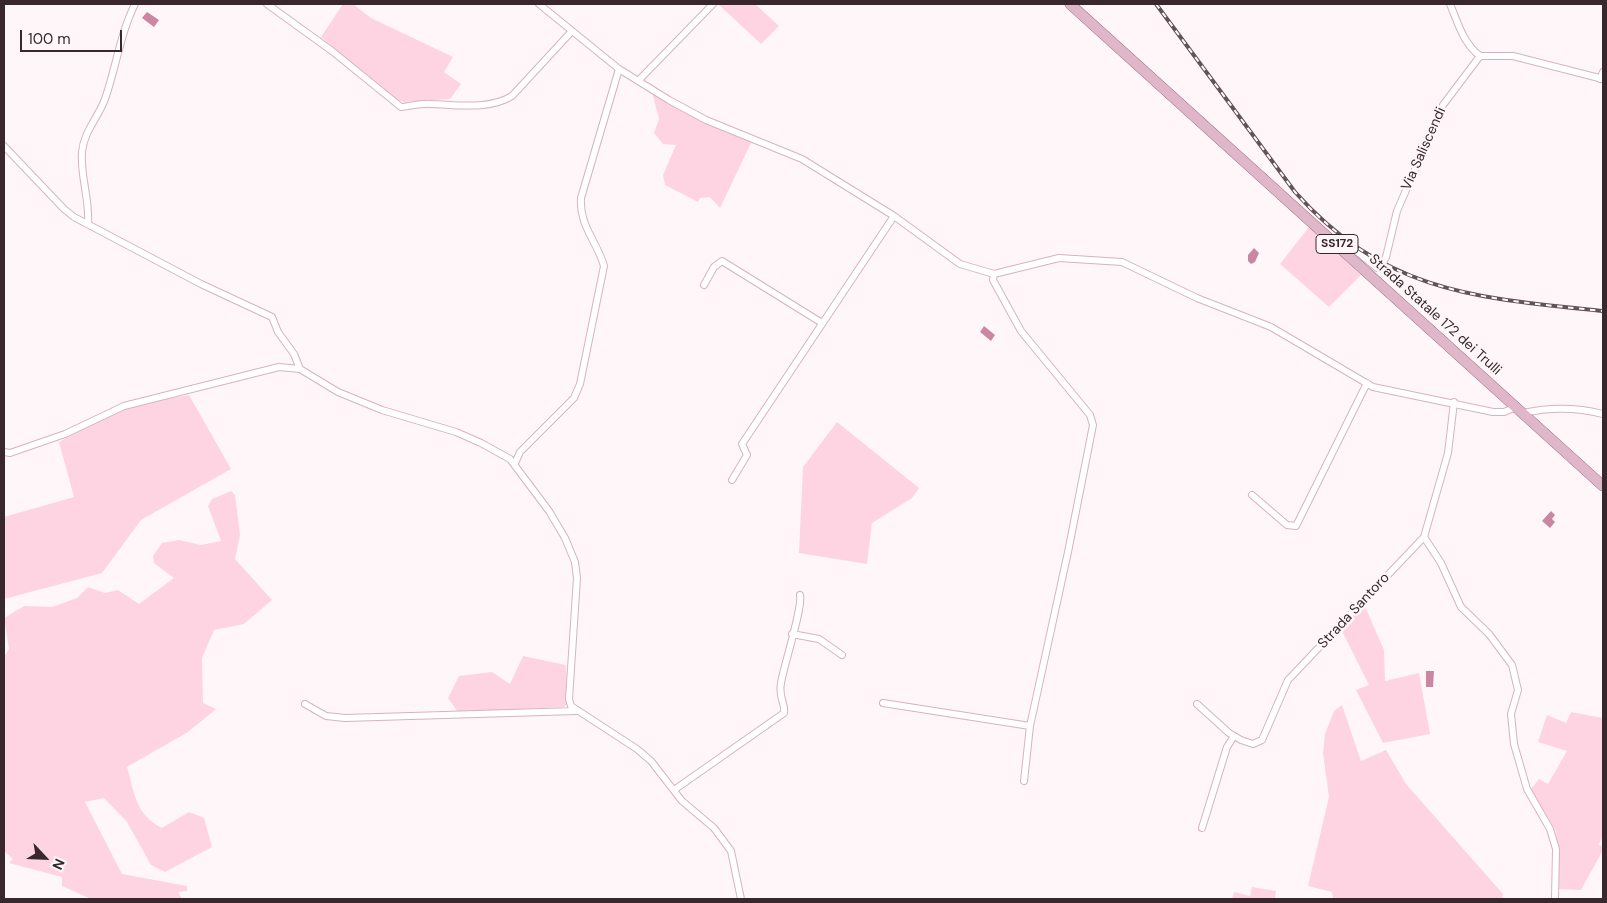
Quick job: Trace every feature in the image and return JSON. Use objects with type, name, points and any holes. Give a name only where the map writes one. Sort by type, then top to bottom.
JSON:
[{"type":"main road","name":"Strada Statale 172 dei Trulli","points":[[1076,6],[1603,486]]},
{"type":"street","points":[[88,224],[88,198],[84,180],[82,154],[84,142],[105,98],[126,27],[135,4]]},
{"type":"street","points":[[267,4],[332,51],[401,107],[431,104],[448,106],[502,102],[512,96],[572,30]]},
{"type":"street","points":[[538,4],[619,69],[706,120],[802,159],[894,216],[960,264],[994,274],[1059,258],[1122,262],[1197,298],[1271,327],[1367,383],[1397,393],[1454,402],[1494,412],[1545,408],[1603,414]]},
{"type":"street","points":[[639,80],[713,4]]},
{"type":"street","points":[[1450,4],[1464,38],[1470,48],[1480,56],[1513,56],[1602,79],[1603,72]]},
{"type":"street","name":"Via Saliscendi","points":[[1339,246],[1355,250],[1377,268],[1380,268],[1386,256],[1397,211],[1443,105],[1480,56]]},
{"type":"street","points":[[515,463],[520,452],[574,398],[582,379],[604,266],[601,255],[584,225],[580,212],[581,198],[619,69]]},
{"type":"street","points":[[4,146],[64,209],[88,224],[201,284],[269,315],[274,320],[281,338],[294,354],[300,369]]},
{"type":"street","points":[[732,480],[748,455],[742,444],[894,216]]},
{"type":"street","points":[[704,285],[714,267],[722,261],[822,323]]},
{"type":"street","points":[[994,274],[993,280],[1021,331],[1090,415],[1093,425],[1068,552],[1030,726],[1024,781]]},
{"type":"street","points":[[4,452],[10,453],[65,434],[124,406],[279,367],[300,369],[338,392],[382,410],[456,432],[481,443],[515,463],[549,511],[575,562],[577,578],[568,699],[571,706],[637,749],[650,761],[682,801],[714,828],[731,851],[741,899]]},
{"type":"street","points":[[1252,495],[1287,525],[1296,526],[1367,383]]},
{"type":"street","name":"Strada Santoro","points":[[1196,704],[1234,736],[1249,743],[1259,742],[1288,680],[1424,537],[1448,453],[1454,402]]},
{"type":"street","points":[[1424,537],[1441,563],[1461,607],[1489,634],[1512,665],[1518,690],[1511,714],[1514,744],[1528,789],[1550,829],[1556,849],[1556,899]]},
{"type":"street","points":[[674,790],[784,713],[785,708],[779,692],[800,594]]},
{"type":"street","points":[[792,634],[819,639],[842,655]]},
{"type":"street","points":[[883,703],[1030,726]]},
{"type":"street","points":[[305,704],[326,716],[345,718],[576,711]]},
{"type":"street","points":[[1202,828],[1227,747],[1234,736]]},
{"type":"shaded area","points":[[343,4],[353,4],[371,18],[453,57],[444,72],[461,84],[450,99],[403,102],[393,98],[321,37]]},
{"type":"shaded area","points":[[718,4],[755,4],[779,26],[761,44]]},
{"type":"shaded area","points":[[147,12],[159,20],[154,27],[142,18]]},
{"type":"shaded area","points":[[652,92],[752,141],[720,208],[710,197],[700,198],[698,202],[665,185],[663,175],[676,145],[663,144],[654,133],[659,119]]},
{"type":"shaded area","points":[[1309,227],[1361,275],[1329,307],[1280,264]]},
{"type":"shaded area","points":[[1254,248],[1259,253],[1255,262],[1251,264],[1248,261],[1248,255]]},
{"type":"shaded area","points":[[984,326],[995,335],[991,341],[980,332]]},
{"type":"shaded area","points":[[189,395],[231,469],[141,520],[102,573],[4,599],[4,517],[74,497],[59,442],[119,408]]},
{"type":"shaded area","points":[[837,422],[919,488],[912,498],[872,523],[867,564],[799,553],[803,467]]},
{"type":"shaded area","points":[[231,491],[235,495],[240,535],[235,559],[272,600],[244,624],[214,630],[202,658],[203,703],[216,709],[188,732],[127,767],[137,802],[146,816],[162,828],[189,812],[204,818],[212,847],[165,872],[151,865],[127,822],[104,798],[85,802],[122,874],[187,886],[187,891],[178,892],[182,899],[91,899],[62,886],[62,877],[9,863],[13,859],[4,851],[4,657],[9,649],[4,618],[24,606],[52,607],[77,598],[88,587],[105,593],[118,590],[139,604],[174,578],[154,563],[153,556],[162,543],[179,540],[201,545],[221,541],[208,506],[212,499]]},
{"type":"shaded area","points":[[1551,511],[1555,515],[1552,519],[1555,522],[1550,528],[1542,521]]},
{"type":"shaded area","points":[[1363,602],[1384,650],[1385,681],[1419,673],[1430,734],[1383,743],[1356,690],[1369,685],[1340,627]]},
{"type":"shaded area","points":[[523,656],[566,665],[567,704],[564,707],[458,712],[448,698],[459,676],[492,672],[510,684]]},
{"type":"shaded area","points":[[1426,671],[1434,671],[1433,687],[1426,687]]},
{"type":"shaded area","points":[[1342,705],[1361,761],[1386,750],[1406,784],[1503,894],[1502,899],[1333,899],[1332,892],[1308,886],[1329,797],[1323,753],[1325,734],[1334,711]]},
{"type":"shaded area","points":[[1571,712],[1603,718],[1603,837],[1598,845],[1603,846],[1603,850],[1581,890],[1559,889],[1556,831],[1531,789],[1539,779],[1548,784],[1567,751],[1538,742],[1547,715],[1566,723]]},
{"type":"shaded area","points":[[1252,887],[1276,891],[1275,899],[1232,899],[1234,892],[1250,896]]},
{"type":"railway","points":[[1156,4],[1295,192],[1329,226],[1363,251],[1399,271],[1435,284],[1474,294],[1514,301],[1603,311]]}]
